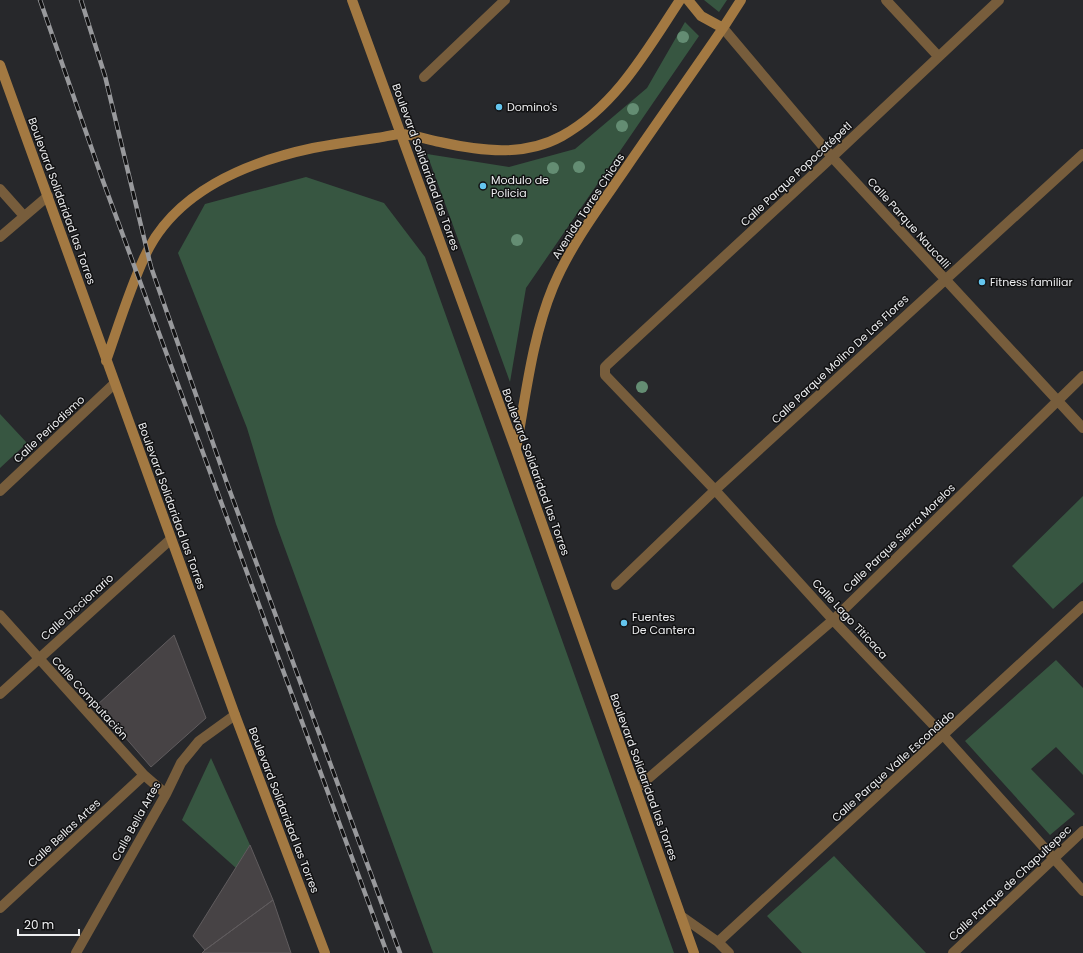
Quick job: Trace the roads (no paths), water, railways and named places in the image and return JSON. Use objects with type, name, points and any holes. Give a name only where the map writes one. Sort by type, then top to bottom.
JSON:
[{"type":"main road","name":"Boulevard Solidaridad las Torres","points":[[352,0],[516,450],[694,953]]},
{"type":"main road","points":[[106,361],[144,256],[163,227],[183,206],[207,187],[236,172],[293,152],[337,143],[402,134],[493,151],[533,147],[561,136],[592,116],[616,91],[636,67],[680,0]]},
{"type":"main road","points":[[688,0],[702,16],[723,28]]},
{"type":"main road","name":"Avenida Torres Chicas","points":[[516,450],[532,361],[540,327],[553,287],[568,257],[599,206],[741,0]]},
{"type":"main road","name":"Boulevard Solidaridad las Torres","points":[[0,65],[114,384],[235,715],[325,953]]},
{"type":"street","points":[[424,77],[505,0]]},
{"type":"street","points":[[886,0],[938,56]]},
{"type":"street","name":"Calle Parque Popocatépetl","points":[[608,364],[999,0]]},
{"type":"street","name":"Calle Parque Naucalli","points":[[723,28],[832,157],[944,280],[1083,428]]},
{"type":"street","name":"Calle Parque Molino De Las Flores","points":[[616,585],[715,490],[1083,154]]},
{"type":"street","points":[[0,189],[24,216]]},
{"type":"street","points":[[0,237],[48,196]]},
{"type":"street","name":"Calle Lago Titicaca","points":[[608,364],[605,367],[604,375],[715,490],[833,620],[944,736],[1083,891]]},
{"type":"street","name":"Calle Parque Sierra Morelos","points":[[636,789],[833,620],[1083,376]]},
{"type":"street","name":"Calle Periodismo","points":[[0,491],[114,384]]},
{"type":"street","name":"Calle Diccionario","points":[[0,694],[171,539]]},
{"type":"street","name":"Calle Parque Valle Escondido","points":[[718,942],[944,736],[1083,606]]},
{"type":"street","name":"Calle Computación","points":[[0,615],[144,775],[166,794]]},
{"type":"street","name":"Calle Bella Artes","points":[[76,953],[190,751],[199,741],[235,715]]},
{"type":"street","name":"Calle Bellas Artes","points":[[0,908],[144,775]]},
{"type":"street","name":"Calle Parque de Chapultepec","points":[[953,953],[1083,831]]},
{"type":"street","points":[[681,916],[718,942],[729,953]]},
{"type":"railway","points":[[40,0],[103,181],[387,953]]},
{"type":"railway","points":[[81,0],[105,76],[151,267],[228,486],[400,953]]},
{"type":"place","name":"Domino's","points":[[499,107]]},
{"type":"place","name":"Modulo de Policia","points":[[483,186]]},
{"type":"place","name":"Fitness familiar","points":[[982,282]]},
{"type":"place","name":"Fuentes De Cantera","points":[[624,623]]}]
